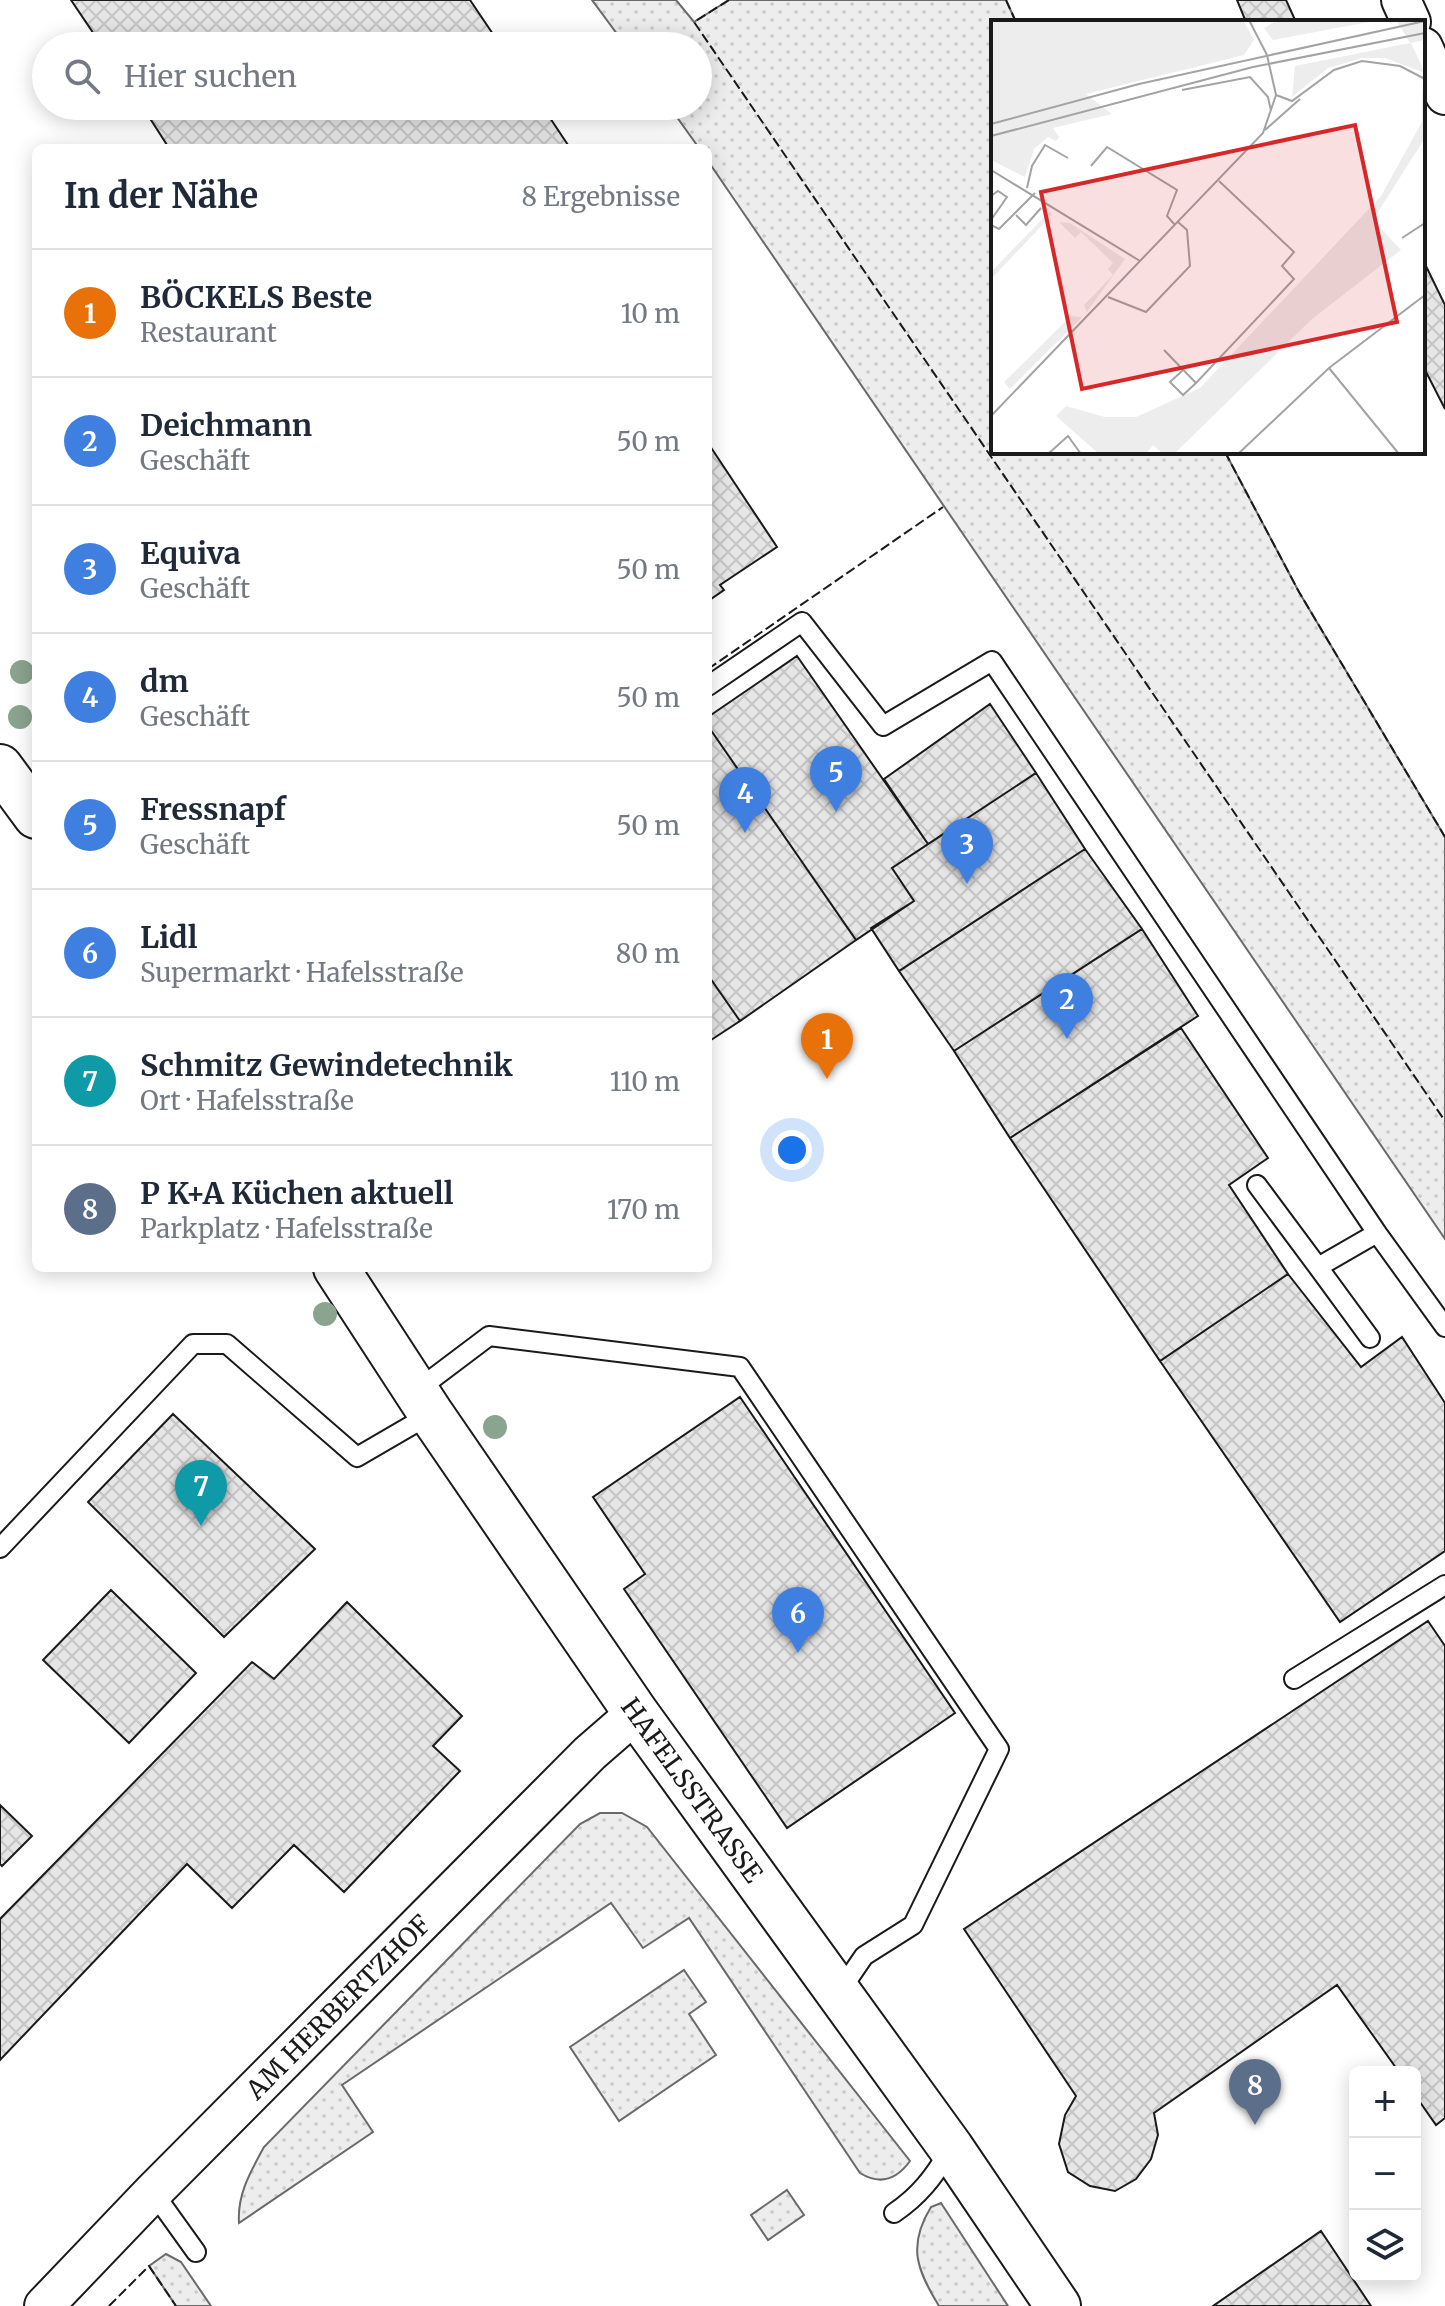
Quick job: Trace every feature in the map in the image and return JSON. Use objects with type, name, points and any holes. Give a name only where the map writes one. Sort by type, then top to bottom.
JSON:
[{"type":"main road","points":[[0,767],[32,811]]},
{"type":"main road","name":"HAFELSSTRASSE","points":[[339,1272],[636,1713],[951,2148],[1058,2306]]},
{"type":"street","points":[[1401,0],[1410,20]]},
{"type":"street","points":[[1425,51],[1445,95]]},
{"type":"street","name":"AM HERBERTZHOF","points":[[44,2306],[153,2192],[590,1753],[636,1713]]},
{"type":"lane","points":[[712,683],[802,622],[883,726],[992,661],[1377,1233],[1445,1327]]},
{"type":"lane","points":[[1257,1185],[1370,1338]]},
{"type":"lane","points":[[1318,1267],[1377,1233]]},
{"type":"lane","points":[[0,1548],[193,1344],[227,1344],[357,1457],[424,1402],[489,1336],[740,1367],[999,1749],[913,1925],[864,1956],[838,1994]]},
{"type":"lane","points":[[1294,1679],[1445,1585]]},
{"type":"lane","points":[[894,2213],[915,2199],[934,2178],[951,2148]]},
{"type":"lane","points":[[153,2192],[196,2252]]},
{"type":"shaded area","points":[[592,0],[676,0],[694,22],[729,0],[1006,0],[1015,20],[991,20],[991,454],[1226,454],[1299,592],[1445,837],[1445,1239],[712,167],[712,144],[696,144],[679,120],[712,120],[712,32],[616,32]]},
{"type":"shaded area","points":[[600,1813],[622,1813],[647,1827],[910,2161],[905,2167],[894,2176],[882,2180],[860,2173],[689,1918],[643,1948],[611,1903],[342,2085],[373,2132],[239,2223],[243,2193],[264,2147],[580,1824]]},
{"type":"shaded area","points":[[684,1970],[706,2002],[689,2014],[716,2055],[619,2121],[570,2047]]},
{"type":"shaded area","points":[[787,2190],[804,2215],[768,2240],[751,2215]]},
{"type":"shaded area","points":[[941,2203],[1008,2306],[939,2306],[920,2269],[917,2246],[931,2207]]},
{"type":"shaded area","points":[[166,2254],[181,2262],[211,2306],[176,2306],[149,2266]]},
{"type":"building","points":[[71,0],[470,0],[492,32],[93,32]]},
{"type":"building","points":[[1237,0],[1286,0],[1295,20],[1245,20]]},
{"type":"building","points":[[151,120],[551,120],[567,144],[166,144]]},
{"type":"building","points":[[1425,264],[1445,305],[1445,409],[1425,370]]},
{"type":"building","points":[[712,449],[777,547],[720,585],[724,590],[712,598]]},
{"type":"building","points":[[797,656],[928,844],[892,868],[914,901],[856,940],[712,732],[712,714]]},
{"type":"building","points":[[990,704],[1036,773],[928,844],[884,779]]},
{"type":"building","points":[[712,732],[856,940],[740,1021],[712,981]]},
{"type":"building","points":[[1036,773],[1085,849],[899,971],[871,928],[914,901],[892,868]]},
{"type":"building","points":[[1085,849],[1142,929],[954,1051],[899,971]]},
{"type":"building","points":[[1142,929],[1198,1016],[1010,1138],[954,1051]]},
{"type":"building","points":[[712,981],[740,1021],[712,1039]]},
{"type":"building","points":[[1181,1028],[1268,1158],[1229,1185],[1288,1274],[1160,1361],[1010,1138]]},
{"type":"building","points":[[1288,1274],[1361,1367],[1402,1337],[1445,1403],[1445,1551],[1340,1622],[1160,1361]]},
{"type":"building","points":[[740,1397],[955,1713],[787,1828],[624,1589],[645,1574],[593,1497]]},
{"type":"building","points":[[173,1414],[315,1549],[224,1637],[88,1502]]},
{"type":"building","points":[[111,1590],[196,1673],[129,1743],[43,1660]]},
{"type":"building","points":[[347,1602],[462,1716],[433,1746],[460,1771],[344,1892],[294,1845],[232,1908],[187,1864],[0,2060],[0,1919],[252,1662],[274,1679]]},
{"type":"building","points":[[1428,1621],[1445,1646],[1445,2118],[1436,2125],[1421,2104],[1421,2066],[1395,2066],[1337,1985],[1154,2113],[1158,2135],[1151,2159],[1136,2179],[1115,2191],[1090,2186],[1068,2172],[1059,2144],[1065,2115],[1076,2096],[964,1929]]},
{"type":"building","points":[[0,1805],[32,1836],[2,1866],[0,1864]]},
{"type":"building","points":[[1321,2231],[1349,2273],[1349,2282],[1355,2282],[1371,2306],[1213,2306]]},
{"type":"fence","points":[[701,32],[694,22],[729,0]]},
{"type":"fence","points":[[1006,0],[1015,20]]},
{"type":"fence","points":[[712,48],[1445,1121]]},
{"type":"fence","points":[[1226,454],[1299,592],[1445,837]]},
{"type":"fence","points":[[712,666],[943,507]]},
{"type":"fence","points":[[109,2306],[149,2266],[176,2306]]},
{"type":"place","name":"Fressnapf","points":[[836,812]]},
{"type":"place","name":"dm","points":[[745,833]]},
{"type":"place","name":"Equiva","points":[[967,884]]},
{"type":"place","name":"Deichmann","points":[[1067,1039]]},
{"type":"place","name":"BÖCKELS Beste","points":[[827,1079]]},
{"type":"place","name":"Schmitz Gewindetechnik","points":[[201,1526]]},
{"type":"place","name":"Lidl","points":[[798,1653]]},
{"type":"place","name":"P K+A Küchen aktuell","points":[[1255,2125]]}]
